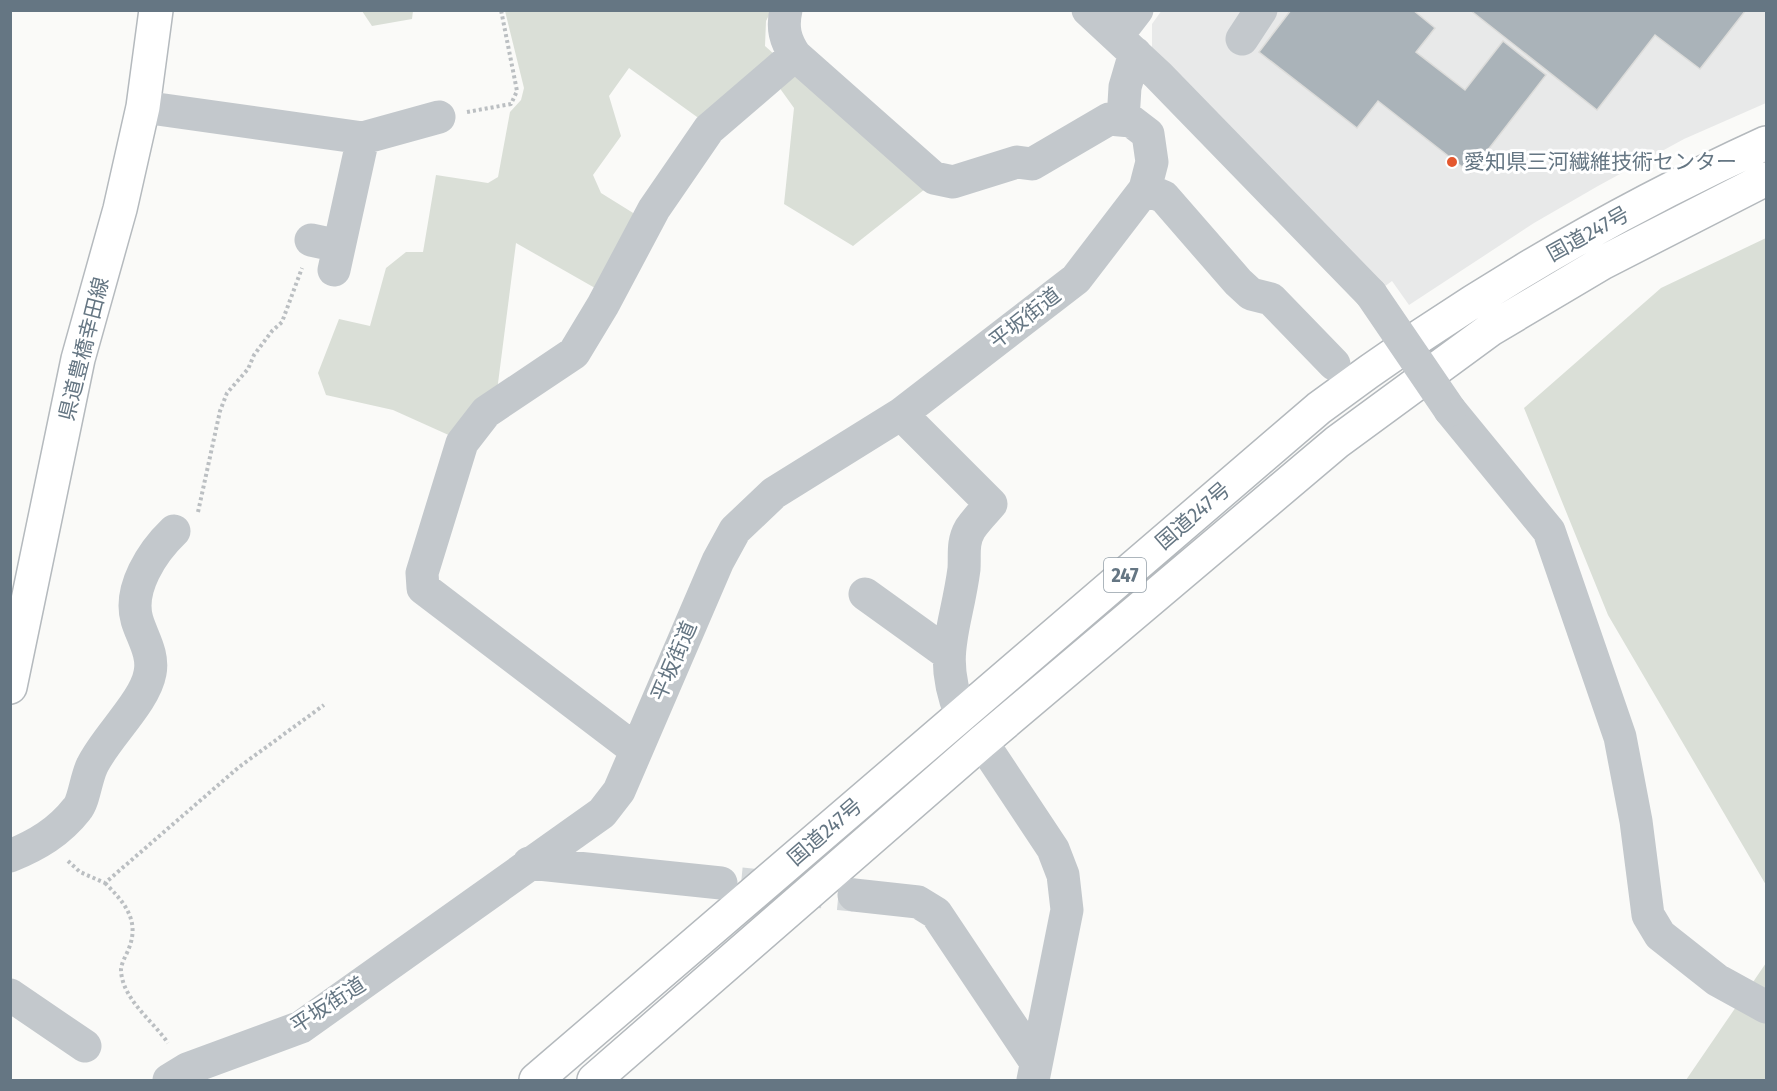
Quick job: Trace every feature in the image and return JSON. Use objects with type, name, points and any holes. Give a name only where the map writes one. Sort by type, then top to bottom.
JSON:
[{"type":"main road","name":"県道豊橋幸田線","points":[[10,687],[78,359],[120,209],[143,107],[156,10]]},
{"type":"main road","name":"国道247号","points":[[536,1080],[1319,408],[1400,347],[1485,293],[1594,230],[1704,171],[1767,143]]},
{"type":"main road","name":"国道247号","points":[[594,1080],[982,742],[1337,442],[1491,329],[1602,263],[1767,179]]},
{"type":"street","points":[[786,10],[783,24],[787,43],[795,55],[934,178],[953,182],[1017,162],[1032,164],[1109,119],[1131,121],[1148,134],[1152,162],[1145,189],[1164,197],[1238,282],[1251,294],[1271,299],[1334,364]]},
{"type":"street","points":[[1088,10],[1126,45],[1371,294],[1450,410],[1549,531],[1620,737],[1636,821],[1648,915],[1660,935],[1709,973],[1767,1007]]},
{"type":"street","points":[[1123,120],[1126,45],[1137,10]]},
{"type":"street","points":[[1242,39],[1261,10]]},
{"type":"street","points":[[636,750],[423,588],[422,573],[462,443],[486,412],[574,353],[603,305],[654,209],[709,129],[795,55]]},
{"type":"street","points":[[143,107],[363,138],[439,117]]},
{"type":"street","points":[[328,252],[363,138]]},
{"type":"street","name":"平坂街道","points":[[178,1075],[301,1027],[602,813],[619,791],[718,561],[735,530],[774,493],[902,414],[1076,279],[1145,189]]},
{"type":"street","points":[[902,414],[991,504],[970,529],[962,549],[964,567],[947,653],[952,692],[961,715]]},
{"type":"street","points":[[10,856],[44,840],[79,806],[92,765],[146,686],[151,660],[135,610],[137,595],[146,567],[161,543],[174,531]]},
{"type":"street","points":[[865,594],[947,653]]},
{"type":"street","points":[[982,742],[1053,849],[1063,875],[1067,909],[1034,1071]]},
{"type":"street","points":[[529,863],[721,883]]},
{"type":"street","points":[[854,895],[918,902],[936,913],[1034,1071]]},
{"type":"street","points":[[10,995],[85,1046]]},
{"type":"path","points":[[439,117],[511,104],[516,91],[501,10]]},
{"type":"path","points":[[174,531],[200,510],[212,444],[228,393],[248,369],[254,355],[272,331],[282,322],[328,252]]},
{"type":"path","points":[[105,883],[239,767],[324,705]]},
{"type":"path","points":[[44,840],[80,872],[105,883],[122,899],[132,917],[133,938],[121,969],[131,1000],[155,1024],[178,1075]]},
{"type":"shaded area","name":"愛知県三河繊維技術センター","points":[[1162,10],[1766,11],[1766,103],[1684,139],[1598,186],[1534,223],[1409,305],[1392,281],[1384,287],[1152,50],[1152,24]]},
{"type":"shaded area","points":[[362,11],[413,11],[412,19],[372,26]]},
{"type":"shaded area","points":[[505,11],[771,11],[766,21],[765,46],[925,189],[853,246],[784,204],[794,108],[766,69],[704,122],[629,68],[609,96],[621,136],[593,175],[601,193],[638,216],[595,288],[516,243],[497,391],[453,437],[393,410],[326,395],[318,373],[339,319],[370,326],[386,268],[406,252],[423,252],[436,175],[488,183],[498,177],[510,112],[521,100],[524,88]]},
{"type":"shaded area","points":[[1766,238],[1766,885],[1608,615],[1524,408],[1661,288]]},
{"type":"shaded area","points":[[1766,963],[1766,1080],[1686,1080]]},
{"type":"building","points":[[1291,10],[1413,10],[1435,28],[1416,52],[1465,90],[1503,41],[1546,75],[1470,173],[1378,101],[1357,128],[1259,52]]},
{"type":"building","points":[[1470,10],[1746,10],[1700,69],[1655,35],[1597,110]]},
{"type":"tunnel","points":[[741,884],[854,895]]},
{"type":"place","name":"愛知県三河繊維技術センター","points":[[1452,162]]}]
